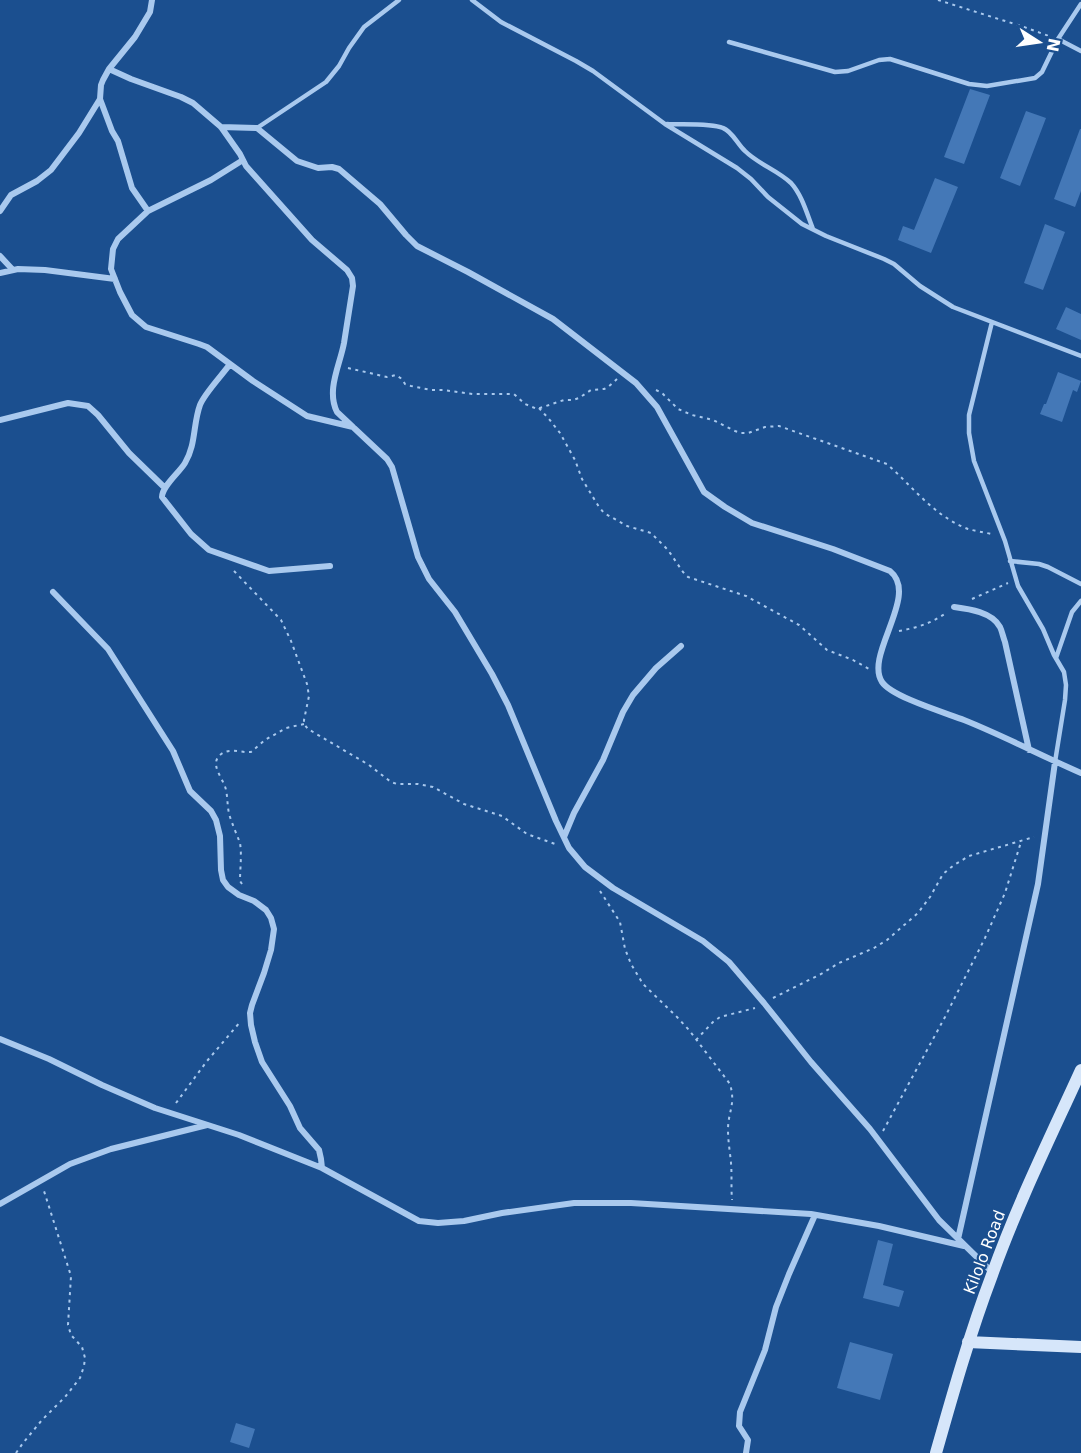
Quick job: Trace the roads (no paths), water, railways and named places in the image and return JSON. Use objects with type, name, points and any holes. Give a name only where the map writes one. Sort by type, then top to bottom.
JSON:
[{"type":"main road","name":"Kilolo Road","points":[[936,1453],[968,1342],[992,1273],[1081,1070]]},
{"type":"main road","points":[[968,1342],[1081,1347]]},
{"type":"street","points":[[148,211],[132,188],[118,141],[100,99],[100,85],[109,69],[135,37],[150,12],[152,0]]},
{"type":"street","points":[[109,69],[131,80],[188,99],[221,127],[246,166],[312,240],[352,278],[353,286],[344,343],[333,383],[333,405],[337,412],[387,459],[392,467],[418,557],[429,579],[455,612],[492,674],[508,705],[542,789],[570,848],[585,867],[613,888],[703,940],[729,962],[878,1141],[939,1220],[992,1273]]},
{"type":"street","points":[[0,211],[11,195],[37,181],[51,170],[79,133],[100,99]]},
{"type":"street","points":[[221,127],[257,128],[297,161],[318,168],[332,166],[339,168],[381,204],[406,236],[417,246],[553,319],[636,383],[657,407],[704,492],[724,507],[752,523],[833,549],[896,575],[899,590],[878,664],[882,682],[893,692],[965,721],[1081,773]]},
{"type":"street","points":[[243,160],[211,180],[148,211],[118,239],[112,249],[111,269],[115,279],[132,315],[146,327],[199,344],[216,353],[261,387],[307,416],[354,427]]},
{"type":"street","points":[[0,256],[13,270]]},
{"type":"street","points":[[0,273],[13,270],[45,270],[115,279]]},
{"type":"street","points":[[230,364],[202,401],[188,457],[165,488],[162,497],[191,534],[209,550],[269,571],[330,566]]},
{"type":"street","points":[[0,420],[69,404],[88,406],[129,453],[165,488]]},
{"type":"street","points":[[52,592],[108,649],[173,751],[190,791],[211,811],[220,836],[223,880],[239,895],[266,910],[271,918],[274,929],[271,950],[250,1013],[255,1042],[262,1062],[290,1106],[300,1128],[319,1150],[322,1168]]},
{"type":"street","points":[[954,606],[972,609],[988,616],[1000,625],[1029,750]]},
{"type":"street","points":[[564,837],[573,813],[603,760],[633,694],[656,668],[681,646]]},
{"type":"street","points":[[958,1239],[1038,884],[1055,762]]},
{"type":"street","points":[[0,1039],[154,1108],[239,1135],[322,1168],[419,1221],[438,1223],[464,1221],[574,1203],[631,1203],[815,1215],[879,1226],[965,1246]]},
{"type":"street","points":[[0,1204],[70,1164],[111,1149],[207,1125]]},
{"type":"street","points":[[746,1453],[748,1440],[739,1426],[740,1412],[765,1350],[780,1296],[815,1215]]},
{"type":"lane","points":[[257,128],[326,82],[364,27],[399,0]]},
{"type":"lane","points":[[472,0],[501,22],[593,71],[665,124],[737,168],[768,197],[813,229],[894,264],[920,286],[965,312],[1081,356]]},
{"type":"lane","points":[[729,42],[836,72],[848,71],[868,63],[890,59],[969,84],[987,86],[1035,78],[1042,72],[1058,39],[1081,4]]},
{"type":"lane","points":[[1058,39],[1081,51]]},
{"type":"lane","points":[[665,124],[711,126],[725,129],[744,151],[791,184],[800,198],[813,229]]},
{"type":"lane","points":[[992,322],[969,415],[969,433],[974,461],[1003,536],[1018,586],[1064,672],[1065,700],[1055,762]]},
{"type":"lane","points":[[1010,561],[1039,564],[1081,584]]},
{"type":"lane","points":[[1056,658],[1072,612],[1081,601]]}]
